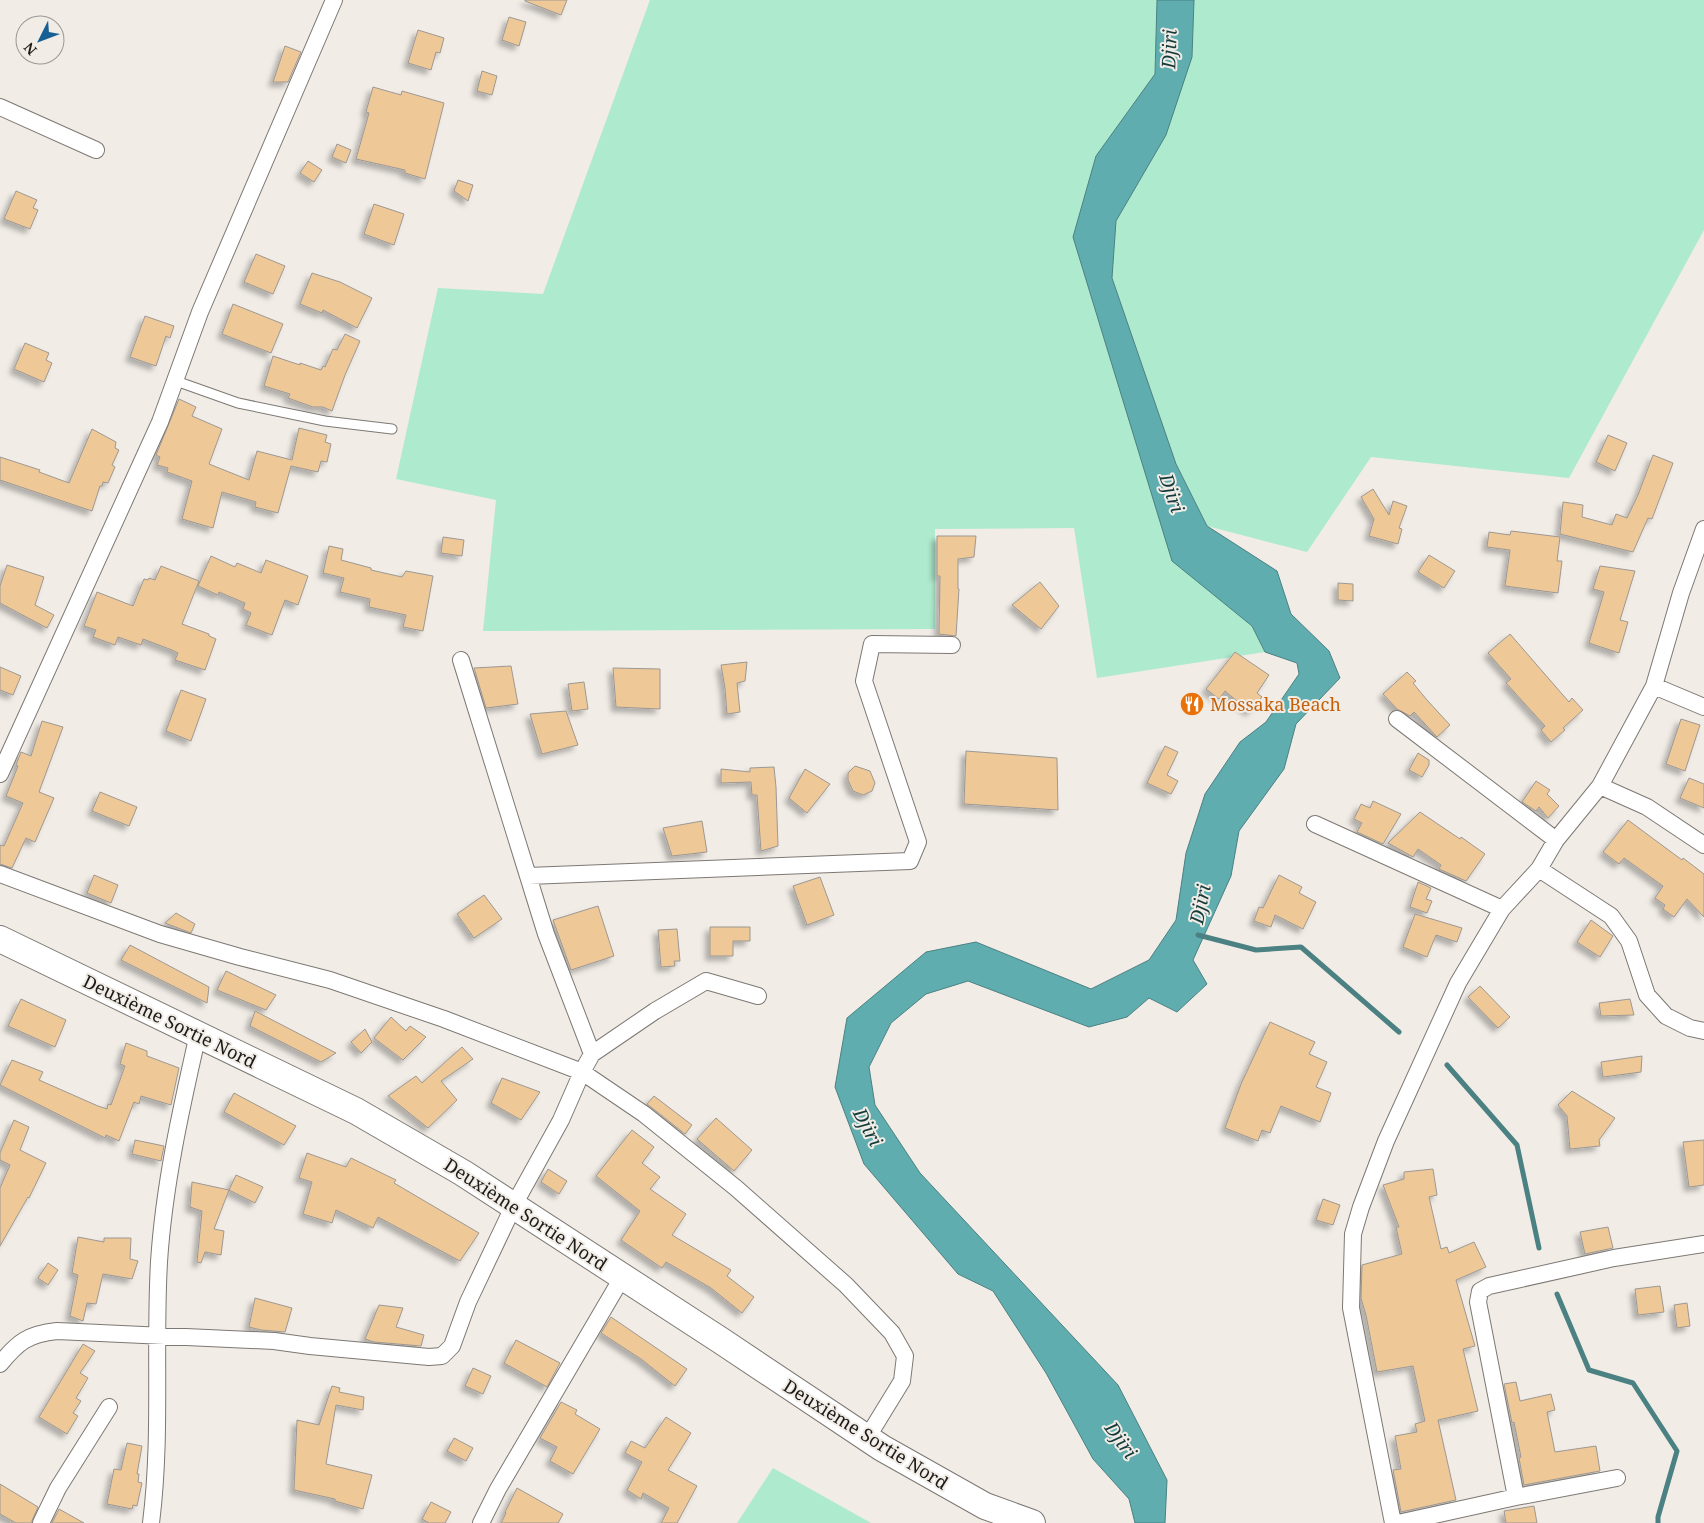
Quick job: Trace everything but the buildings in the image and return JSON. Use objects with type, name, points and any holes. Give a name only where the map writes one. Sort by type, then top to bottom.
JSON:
[{"type":"main road","name":"Deuxième Sortie Nord","points":[[0,939],[356,1112],[463,1173],[514,1205],[867,1438],[916,1468],[978,1502],[1032,1523]]},
{"type":"street","points":[[0,774],[160,422],[200,312],[330,1]]},
{"type":"street","points":[[0,106],[96,150]]},
{"type":"street","points":[[1393,1523],[1351,1308],[1353,1234],[1361,1207],[1386,1141],[1458,983],[1502,910],[1539,869],[1556,840],[1600,786],[1654,686],[1682,593],[1704,529]]},
{"type":"street","points":[[528,876],[910,861],[918,842],[864,681],[872,644],[952,645]]},
{"type":"street","points":[[461,660],[546,934],[592,1054]]},
{"type":"street","points":[[1654,686],[1704,707]]},
{"type":"street","points":[[1397,719],[1556,840]]},
{"type":"street","points":[[1600,786],[1647,807],[1704,845]]},
{"type":"street","points":[[1315,824],[1502,910]]},
{"type":"street","points":[[1539,869],[1611,916],[1629,941],[1647,995],[1666,1016],[1690,1028],[1704,1031]]},
{"type":"street","points":[[0,874],[160,934],[330,980],[427,1013],[582,1072],[644,1114],[736,1188],[846,1285],[892,1333],[905,1356],[902,1381],[867,1438]]},
{"type":"street","points":[[0,1364],[23,1341],[41,1333],[58,1331],[274,1341],[430,1357],[442,1356],[452,1346],[468,1302],[514,1205],[561,1120],[592,1054],[655,1011],[706,981],[758,996]]},
{"type":"street","points":[[151,1523],[156,1465],[159,1262],[166,1190],[198,1034]]},
{"type":"street","points":[[1516,1497],[1478,1302],[1480,1291],[1489,1286],[1614,1258],[1704,1244]]},
{"type":"street","points":[[481,1523],[498,1489],[623,1276]]},
{"type":"street","points":[[40,1523],[58,1488],[109,1407]]},
{"type":"street","points":[[1398,1523],[1516,1497],[1617,1478]]},
{"type":"lane","points":[[176,381],[238,403],[325,421],[392,429]]},
{"type":"green space","points":[[650,0],[1157,0],[1155,74],[1096,156],[1073,237],[1172,560],[1252,626],[1265,652],[1097,678],[1074,528],[935,529],[935,629],[483,631],[496,500],[396,479],[438,288],[543,294]]},
{"type":"green space","points":[[1194,0],[1704,0],[1704,230],[1569,478],[1371,457],[1307,552],[1207,526],[1176,464],[1112,277],[1116,221],[1166,135],[1192,57]]},
{"type":"green space","points":[[773,1468],[871,1523],[737,1523]]},
{"type":"water","name":"Djiri","points":[[1157,0],[1194,0],[1192,57],[1166,135],[1116,221],[1112,278],[1176,464],[1207,526],[1277,571],[1291,614],[1329,651],[1340,678],[1296,724],[1284,769],[1239,831],[1231,876],[1193,960],[1207,984],[1177,1012],[1149,998],[1127,1017],[1089,1027],[968,981],[926,994],[891,1023],[869,1067],[875,1105],[920,1173],[1118,1385],[1167,1480],[1165,1523],[1135,1523],[1129,1499],[1093,1459],[1046,1373],[993,1291],[958,1274],[864,1164],[835,1087],[847,1018],[926,952],[976,942],[1091,989],[1149,960],[1176,920],[1186,853],[1205,794],[1240,742],[1266,722],[1299,674],[1297,663],[1265,652],[1252,626],[1172,561],[1073,237],[1096,156],[1155,74]]},
{"type":"waterway","points":[[1198,935],[1256,950],[1301,947],[1399,1032]]},
{"type":"waterway","points":[[1447,1065],[1517,1145],[1539,1248]]},
{"type":"waterway","points":[[1557,1294],[1589,1370],[1633,1383],[1677,1451],[1658,1517],[1658,1523]]},
{"type":"place","name":"Mossaka Beach","points":[[1192,704]]}]
